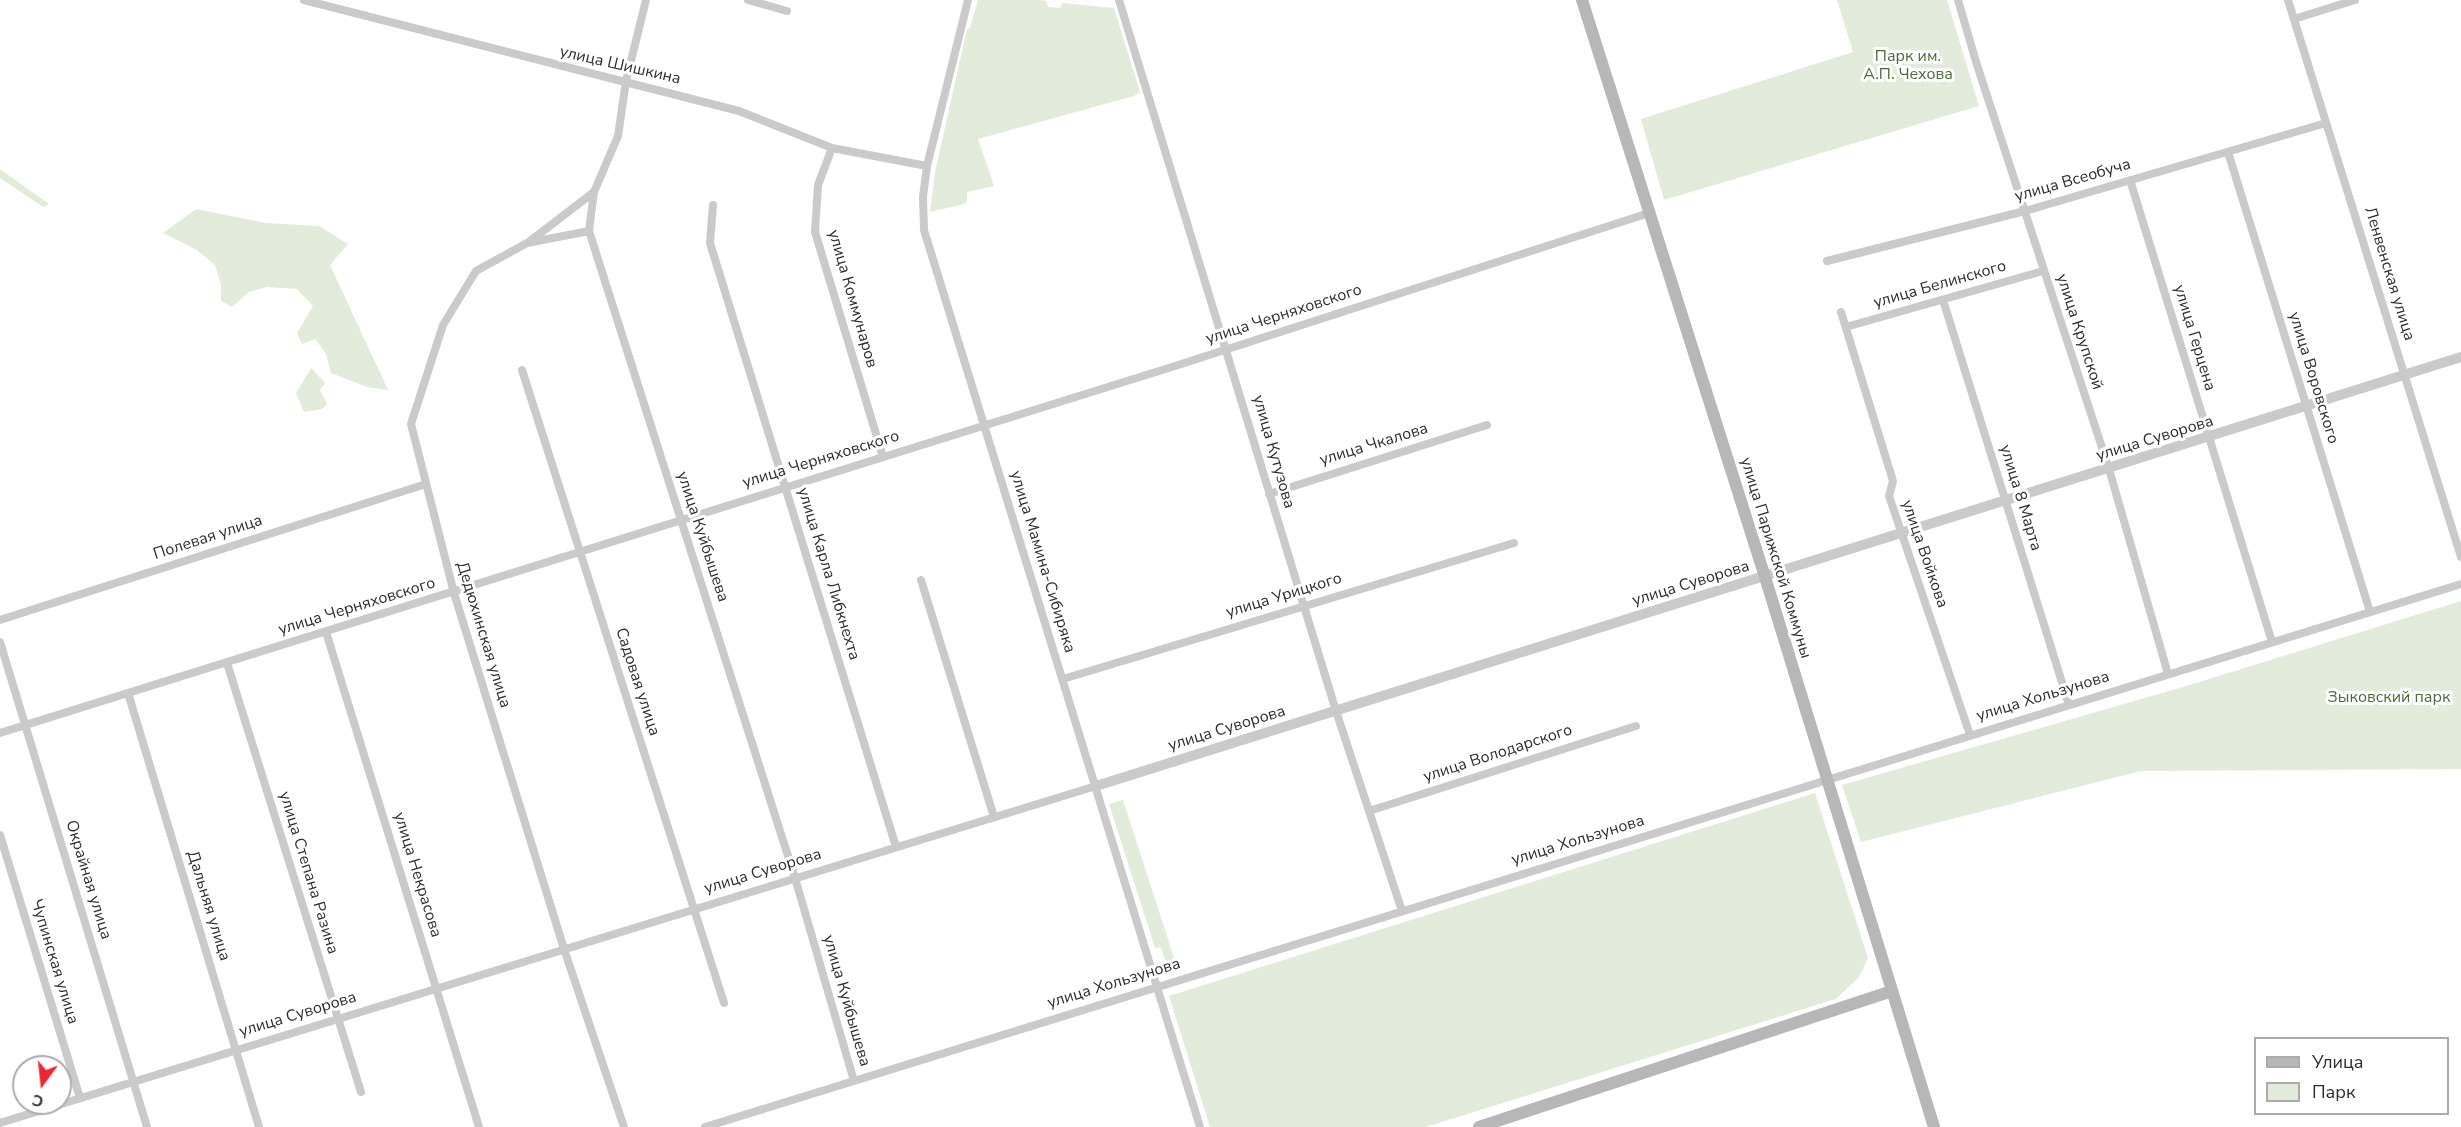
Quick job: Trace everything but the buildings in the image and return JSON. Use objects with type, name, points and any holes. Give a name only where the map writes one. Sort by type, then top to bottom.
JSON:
[{"type":"main road","name":"улица Парижской Коммуны","points":[[1582,0],[1765,577],[1934,1127]]},
{"type":"main road","points":[[1479,1127],[1892,991]]},
{"type":"street","name":"улица Шишкина","points":[[304,0],[739,111],[832,148],[927,166]]},
{"type":"street","name":"улица Куйбышева","points":[[646,0],[626,81],[618,136],[594,192],[589,231],[795,878],[854,1081]]},
{"type":"street","points":[[748,0],[787,11]]},
{"type":"street","name":"улица Мамина-Сибиряка","points":[[968,0],[927,166],[923,197],[924,230],[1200,1127]]},
{"type":"street","name":"улица Кутузова","points":[[1119,0],[1336,711],[1402,910]]},
{"type":"street","name":"улица Крупской","points":[[1958,0],[2043,271],[2109,469],[2168,674]]},
{"type":"street","name":"Ленвенская улица","points":[[2288,0],[2461,556]]},
{"type":"street","points":[[2294,19],[2355,0]]},
{"type":"street","name":"улица Всеобуча","points":[[1827,261],[2025,211],[2326,123]]},
{"type":"street","name":"улица Коммунаров","points":[[832,148],[818,184],[815,232],[883,457]]},
{"type":"street","name":"улица Воровского","points":[[2228,152],[2370,612]]},
{"type":"street","name":"улица Герцена","points":[[2130,180],[2272,642]]},
{"type":"street","points":[[527,243],[594,192]]},
{"type":"street","name":"улица Карла Либкнехта","points":[[713,205],[710,243],[896,847]]},
{"type":"street","name":"улица Черняховского","points":[[0,733],[454,593],[1649,213]]},
{"type":"street","name":"Дедюхинская улица","points":[[589,231],[527,243],[476,271],[443,325],[411,424],[454,593],[564,949],[624,1127]]},
{"type":"street","name":"улица Белинского","points":[[1845,327],[2043,271]]},
{"type":"street","name":"улица 8 Марта","points":[[1943,300],[2069,705]]},
{"type":"street","name":"улица Войкова","points":[[1840,312],[1893,482],[1889,496],[1970,735]]},
{"type":"street","name":"улица Суворова","points":[[0,1123],[1096,786],[2461,357]]},
{"type":"street","name":"Садовая улица","points":[[522,370],[724,1003]]},
{"type":"street","name":"улица Чкалова","points":[[1269,494],[1487,425]]},
{"type":"street","name":"Полевая улица","points":[[0,620],[426,484]]},
{"type":"street","name":"улица Урицкого","points":[[1063,679],[1514,543]]},
{"type":"street","points":[[921,580],[994,817]]},
{"type":"street","name":"улица Хользунова","points":[[705,1127],[2461,584]]},
{"type":"street","name":"улица Некрасова","points":[[326,632],[479,1127]]},
{"type":"street","name":"Окрайная улица","points":[[0,642],[147,1127]]},
{"type":"street","name":"улица Степана Разина","points":[[227,663],[361,1092]]},
{"type":"street","name":"Дальняя улица","points":[[128,693],[259,1127]]},
{"type":"street","name":"улица Володарского","points":[[1369,811],[1636,726]]},
{"type":"street","name":"Чупинская улица","points":[[0,836],[80,1098]]},
{"type":"green space","points":[[978,0],[1038,0],[1046,1],[1048,7],[1060,8],[1062,3],[1114,8],[1140,92],[1134,96],[978,139],[994,186],[967,192],[967,202],[964,204],[930,212],[935,172],[967,29],[970,28]]},
{"type":"green space","name":"Парк им. А.П. Чехова","points":[[1837,0],[1947,0],[1979,106],[1664,200],[1641,119],[1853,52]]},
{"type":"green space","points":[[0,169],[49,204],[43,207],[0,178]]},
{"type":"green space","points":[[196,209],[266,223],[319,226],[348,244],[330,265],[388,390],[367,387],[331,373],[326,354],[315,339],[302,344],[297,333],[313,306],[297,289],[267,287],[249,292],[232,307],[221,301],[221,285],[215,265],[197,250],[163,233]]},
{"type":"green space","points":[[311,368],[325,383],[320,390],[327,404],[322,409],[304,412],[296,393]]},
{"type":"green space","name":"Зыковский парк","points":[[2461,601],[2461,769],[2141,771],[1861,842],[1842,785],[2183,687]]},
{"type":"green space","points":[[1815,793],[1868,958],[1859,977],[1836,999],[1426,1127],[1210,1127],[1169,996]]},
{"type":"green space","points":[[1123,800],[1176,964],[1167,966],[1161,947],[1155,948],[1109,804]]}]
